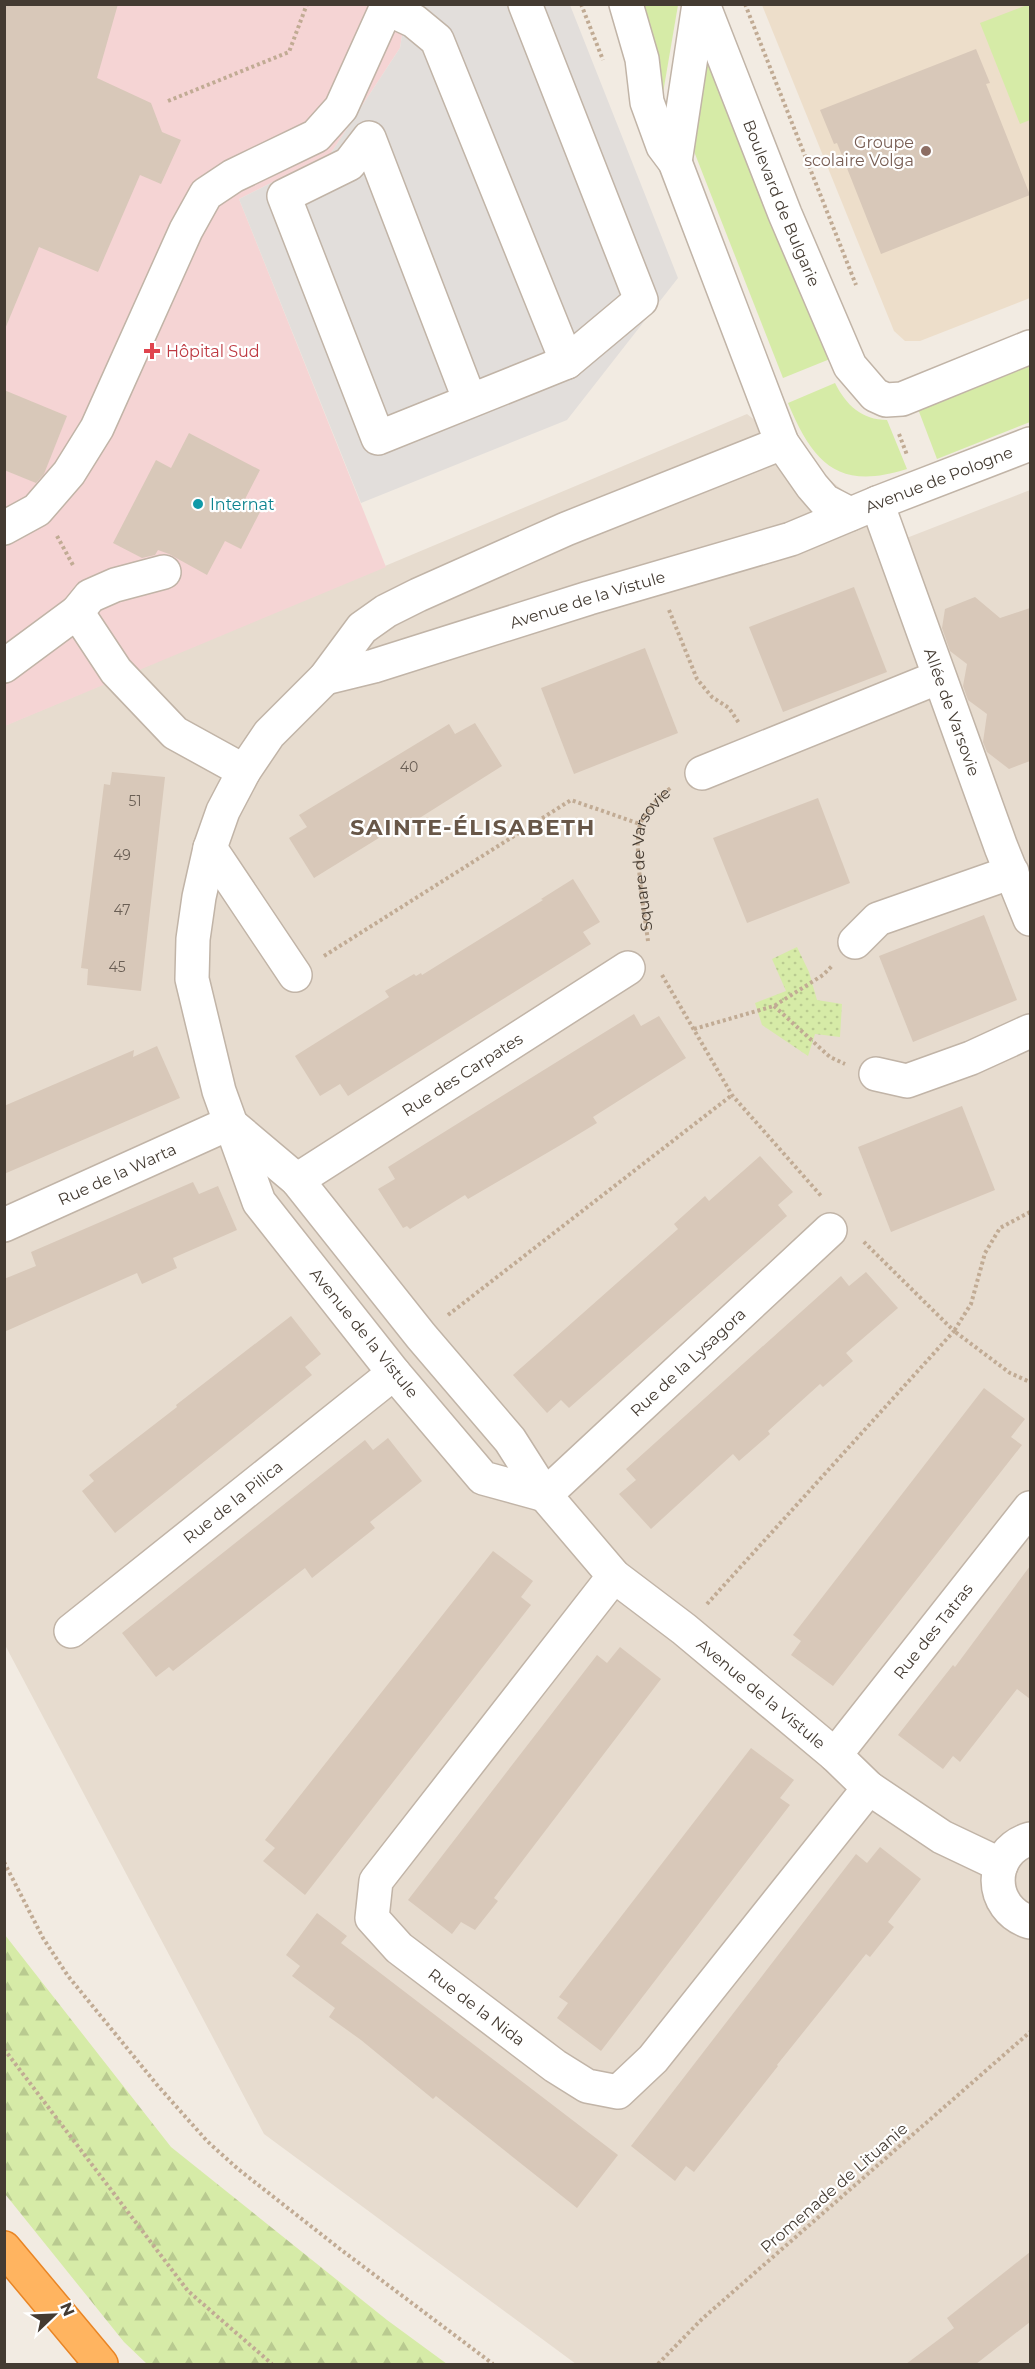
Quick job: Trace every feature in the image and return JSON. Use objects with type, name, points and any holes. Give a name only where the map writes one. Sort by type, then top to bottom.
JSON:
[{"type":"highway","points":[[4,2248],[101,2364]]},
{"type":"street","points":[[470,401],[369,138],[349,164],[284,196],[378,438],[567,362],[641,300],[525,4]]},
{"type":"street","points":[[626,4],[642,59],[647,102],[663,146],[675,162],[782,443],[825,501],[837,509],[863,509]]},
{"type":"street","points":[[675,162],[699,4]]},
{"type":"street","name":"Boulevard de Bulgarie","points":[[704,4],[785,214],[850,366],[880,397]]},
{"type":"street","points":[[4,528],[37,510],[69,473],[97,428],[186,230],[206,194],[233,176],[316,136],[341,108],[387,6],[414,21],[437,40],[567,362]]},
{"type":"street","points":[[880,397],[902,399],[1030,347]]},
{"type":"street","name":"Avenue de la Vistule","points":[[545,1495],[483,1478],[394,1373],[259,1202],[219,1091],[192,979],[193,939],[199,897],[210,848],[223,811],[244,771],[269,734],[325,678],[362,628],[386,611],[566,529],[782,443]]},
{"type":"street","name":"Avenue de Pologne","points":[[863,509],[1030,444]]},
{"type":"street","name":"Avenue de la Vistule","points":[[325,678],[375,666],[657,578],[791,539],[863,509]]},
{"type":"street","name":"Allée de Varsovie","points":[[863,509],[939,677],[1030,919]]},
{"type":"street","points":[[4,666],[84,604],[116,585],[164,572]]},
{"type":"street","points":[[84,604],[116,671],[175,733],[244,771]]},
{"type":"street","name":"Square de Varsovie","points":[[702,773],[939,677]]},
{"type":"street","points":[[210,848],[295,975]]},
{"type":"street","points":[[855,942],[878,919],[1012,872]]},
{"type":"street","name":"Rue des Carpates","points":[[297,1180],[628,968]]},
{"type":"street","points":[[876,1074],[907,1081],[971,1058],[1030,1031]]},
{"type":"street","name":"Avenue de la Vistule","points":[[230,1123],[297,1180],[421,1336],[510,1440],[545,1495],[614,1576],[684,1629],[835,1755],[869,1788],[942,1837],[1001,1865]]},
{"type":"street","name":"Rue de la Warta","points":[[4,1225],[230,1123]]},
{"type":"street","name":"Rue de la Lysagora","points":[[545,1495],[835,1224]]},
{"type":"street","name":"Rue de la Pilica","points":[[71,1631],[394,1373]]},
{"type":"street","name":"Rue des Tatras","points":[[835,1755],[1030,1508]]},
{"type":"street","name":"Rue de la Nida","points":[[614,1576],[376,1881],[372,1918],[399,1948],[555,2066],[587,2086],[618,2092],[652,2059],[869,1788]]},
{"type":"street","points":[[1030,1839],[1012,1848],[1001,1865],[998,1886],[1002,1899],[1010,1911],[1030,1922]]},
{"type":"path","points":[[168,101],[289,52],[307,4]]},
{"type":"path","points":[[746,4],[858,290]]},
{"type":"path","points":[[880,397],[920,487]]},
{"type":"path","points":[[37,510],[49,522],[84,604]]},
{"type":"path","points":[[657,578],[697,679],[712,697],[729,708],[756,751]]},
{"type":"path","name":"Square de Varsovie","points":[[648,943],[639,863],[640,824],[658,797],[678,783],[702,773]]},
{"type":"path","points":[[295,975],[571,800],[640,824]]},
{"type":"path","points":[[694,1029],[774,1006],[823,975],[855,942]]},
{"type":"path","points":[[661,972],[732,1095],[835,1224],[954,1331],[1010,1373],[1030,1382]]},
{"type":"path","points":[[774,1006],[830,1057],[861,1072],[876,1074]]},
{"type":"path","points":[[421,1336],[732,1095]]},
{"type":"path","points":[[684,1629],[954,1331],[970,1304],[985,1253],[1000,1228],[1030,1212]]},
{"type":"path","points":[[4,1862],[43,1938],[68,1976],[158,2086],[207,2141],[238,2169],[340,2249],[493,2364]]},
{"type":"path","name":"Promenade de Lituanie","points":[[658,2364],[702,2319],[1030,2032]]},
{"type":"path","points":[[4,2049],[188,2291],[272,2364]]},
{"type":"shaded area","name":"Hôpital Sud","points":[[5,5],[407,5],[400,48],[331,153],[239,199],[386,567],[5,726]]},
{"type":"shaded area","points":[[407,5],[570,5],[678,278],[567,420],[361,503],[239,199],[331,153],[400,48]]},
{"type":"shaded area","name":"Groupe scolaire Volga","points":[[762,5],[1030,5],[1030,298],[920,341],[905,341],[894,331]]},
{"type":"shaded area","points":[[747,414],[904,539],[1030,490],[1030,2364],[576,2364],[264,2134],[5,1645],[4,726]]},
{"type":"green space","points":[[637,5],[678,5],[663,93],[657,77]]},
{"type":"green space","points":[[1030,5],[1030,120],[1020,124],[980,23]]},
{"type":"green space","points":[[708,50],[830,359],[783,378],[686,131]]},
{"type":"green space","points":[[1030,365],[1030,422],[937,459],[918,409]]},
{"type":"green space","points":[[835,383],[844,398],[856,410],[870,417],[887,420],[907,469],[883,475],[846,474],[831,467],[818,456],[807,442],[788,403]]},
{"type":"green space","points":[[797,947],[809,972],[817,1000],[842,1004],[840,1037],[815,1034],[808,1056],[762,1025],[755,1003],[786,991],[772,959]]},
{"type":"green space","points":[[5,1935],[171,2147],[387,2320],[447,2364],[147,2364],[124,2342],[5,2194]]},
{"type":"building","points":[[4,4],[118,4],[97,78],[151,103],[162,132],[181,140],[161,184],[140,175],[98,272],[39,247],[5,329]]},
{"type":"building","points":[[976,49],[990,83],[986,84],[1030,195],[881,254],[837,143],[834,144],[820,110]]},
{"type":"building","points":[[4,390],[67,416],[44,474],[36,483],[4,470]]},
{"type":"building","name":"Internat","points":[[189,433],[260,470],[243,503],[260,512],[241,549],[225,541],[207,575],[158,550],[155,555],[142,558],[113,543],[156,460],[171,468]]},
{"type":"building","points":[[854,587],[887,672],[783,712],[749,627]]},
{"type":"building","points":[[975,597],[1000,618],[1030,608],[1030,761],[1009,769],[987,752],[983,742],[987,714],[968,700],[963,686],[967,664],[950,651],[942,628],[945,609]]},
{"type":"building","points":[[645,648],[678,733],[574,774],[541,688]]},
{"type":"building","points":[[475,723],[502,766],[410,824],[408,820],[314,878],[289,838],[307,827],[299,815],[449,724],[455,734]]},
{"type":"building","points":[[112,772],[165,777],[141,991],[87,985],[88,969],[81,968],[104,784],[110,785]]},
{"type":"building","points":[[818,798],[850,883],[747,923],[713,838]]},
{"type":"building","points":[[573,879],[600,922],[583,932],[591,944],[348,1096],[340,1084],[320,1096],[295,1056],[389,997],[385,991],[414,974],[416,976],[421,973],[422,975]]},
{"type":"building","points":[[984,915],[1017,1000],[913,1042],[879,956]]},
{"type":"building","points":[[634,1014],[641,1026],[659,1016],[686,1058],[593,1117],[597,1123],[564,1143],[468,1199],[465,1195],[410,1229],[407,1226],[403,1228],[378,1189],[395,1179],[388,1167]]},
{"type":"building","points":[[157,1046],[180,1098],[4,1174],[4,1106],[134,1050],[133,1057]]},
{"type":"building","points":[[962,1106],[995,1190],[891,1232],[858,1147]]},
{"type":"building","points":[[760,1156],[793,1192],[778,1205],[787,1216],[569,1408],[561,1400],[547,1413],[513,1375],[678,1229],[674,1224],[705,1196],[709,1201]]},
{"type":"building","points":[[193,1182],[199,1194],[218,1186],[237,1230],[173,1258],[177,1268],[142,1284],[137,1273],[4,1332],[4,1279],[36,1266],[31,1252]]},
{"type":"building","points":[[866,1272],[898,1308],[846,1353],[853,1361],[823,1387],[820,1384],[739,1461],[733,1454],[651,1529],[619,1494],[636,1480],[626,1469],[841,1276],[849,1286]]},
{"type":"building","points":[[291,1316],[321,1354],[305,1367],[312,1375],[115,1533],[82,1491],[94,1481],[89,1475]]},
{"type":"building","points":[[984,1388],[1025,1419],[1011,1437],[1022,1445],[833,1686],[791,1655],[801,1641],[793,1635]]},
{"type":"building","points":[[388,1438],[422,1481],[370,1522],[375,1528],[312,1578],[305,1568],[173,1671],[169,1667],[156,1677],[122,1633],[365,1440],[373,1450]]},
{"type":"building","points":[[493,1551],[533,1581],[521,1597],[531,1605],[305,1895],[263,1861],[275,1848],[265,1840]]},
{"type":"building","points":[[1030,1566],[1030,1699],[1017,1689],[960,1762],[953,1756],[943,1769],[898,1735],[953,1665],[955,1667]]},
{"type":"building","points":[[620,1647],[661,1679],[494,1898],[498,1901],[475,1930],[461,1922],[452,1934],[408,1900],[597,1655],[607,1663]]},
{"type":"building","points":[[751,1748],[794,1780],[780,1798],[790,1805],[601,2051],[557,2018],[568,2003],[559,1997]]},
{"type":"building","points":[[880,1847],[921,1879],[888,1922],[894,1927],[870,1957],[866,1954],[694,2172],[686,2166],[675,2181],[631,2146],[856,1854],[867,1863]]},
{"type":"building","points":[[317,1913],[347,1936],[341,1943],[618,2155],[577,2208],[436,2096],[433,2099],[329,2017],[335,2008],[292,1976],[300,1966],[286,1955]]},
{"type":"building","points":[[1030,2252],[1030,2322],[976,2364],[906,2364],[954,2328],[947,2318]]},
{"type":"place","name":"Groupe scolaire Volga","points":[[926,151]]},
{"type":"place","name":"Hôpital Sud","points":[[152,351]]},
{"type":"place","name":"Internat","points":[[198,504]]},
{"type":"district","name":"SAINTE-ÉLISABETH","points":[[473,827]]}]
